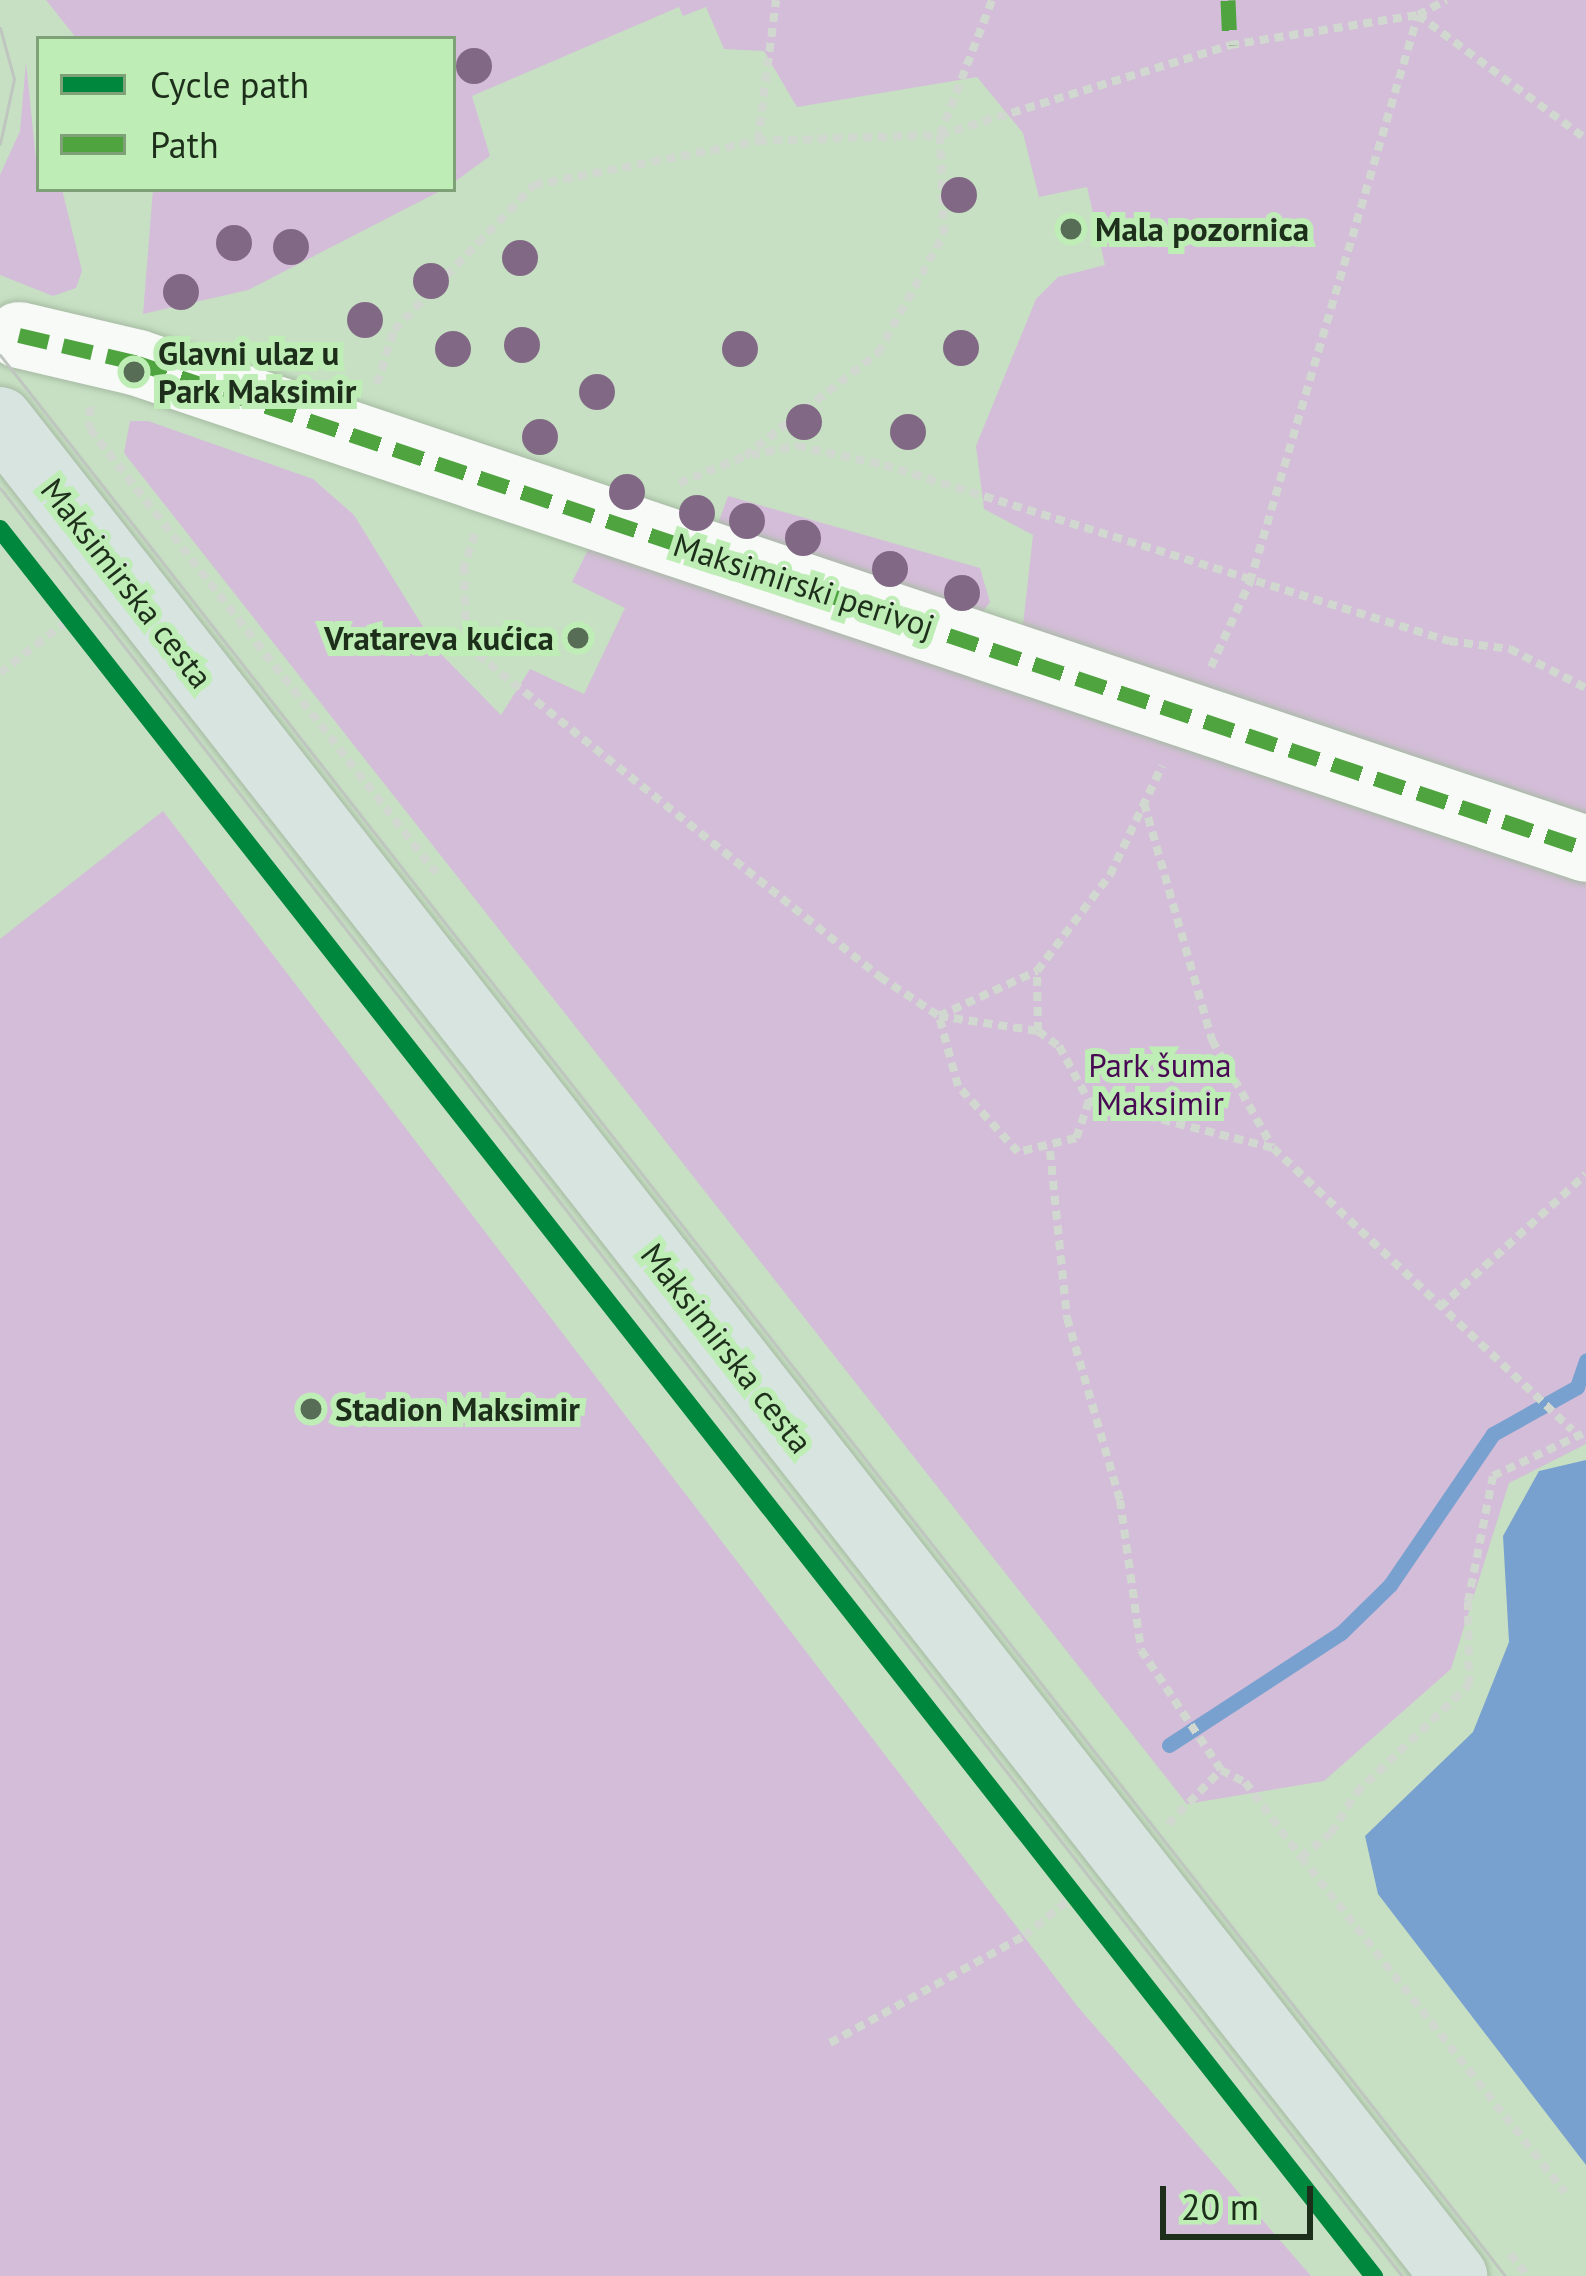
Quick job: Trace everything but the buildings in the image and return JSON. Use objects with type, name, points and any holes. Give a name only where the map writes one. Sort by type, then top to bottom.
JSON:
[{"type":"main road","name":"Maksimirska cesta","points":[[0,420],[1454,2276]]},
{"type":"street","name":"Maksimirski perivoj","points":[[19,335],[359,437],[1586,849]]},
{"type":"path","points":[[758,140],[776,0]]},
{"type":"path","points":[[745,456],[878,353],[944,234],[940,135],[992,0]]},
{"type":"path","points":[[359,437],[394,329],[534,185],[758,140],[940,135],[1230,45],[1418,16],[1446,0]]},
{"type":"path","points":[[1418,16],[1586,139]]},
{"type":"path","points":[[939,1016],[1036,970],[1110,875],[1190,714],[1250,582],[1418,16]]},
{"type":"path","points":[[597,516],[745,456],[797,446],[884,466],[1250,582],[1510,649],[1586,688]]},
{"type":"path","points":[[494,482],[464,566],[466,645],[939,1016],[1038,1031],[1079,1073],[1089,1101],[1076,1138],[1050,1151],[1018,1152],[977,1113],[939,1016]]},
{"type":"path","points":[[0,673],[71,618]]},
{"type":"path","points":[[1144,802],[1212,1040],[1274,1148],[1572,1430]]},
{"type":"path","points":[[1036,970],[1038,1031]]},
{"type":"path","points":[[1089,1101],[1274,1148]]},
{"type":"path","points":[[1050,1151],[1067,1318],[1120,1499],[1142,1650],[1200,1751],[1221,1770],[1245,1782],[1564,2192]]},
{"type":"path","points":[[1440,1306],[1586,1174]]},
{"type":"path","points":[[1301,1857],[1468,1684],[1468,1602],[1493,1476],[1572,1430],[1586,1432]]},
{"type":"path","points":[[1173,1820],[1221,1770]]},
{"type":"path","points":[[830,2043],[1024,1936],[1083,1888]]},
{"type":"green space","name":"Park šuma Maksimir","points":[[46,0],[1586,0],[1586,1444],[1509,1483],[1451,1669],[1324,1781],[1187,1804],[124,453],[130,421],[148,421],[313,479],[354,515],[438,651],[501,715],[530,669],[584,694],[625,608],[572,582],[592,542],[1022,634],[1033,535],[984,509],[976,446],[1036,299],[1058,277],[1105,265],[1087,187],[1039,197],[1023,133],[977,77],[797,107],[764,51],[724,49],[706,7],[683,16],[679,7],[472,96],[490,156],[456,181],[456,36],[75,36]]},
{"type":"green space","points":[[26,62],[36,192],[63,192],[82,271],[76,288],[53,296],[0,275],[0,175],[20,131]]},
{"type":"green space","points":[[153,192],[438,192],[248,290],[143,314]]},
{"type":"green space","points":[[728,496],[980,568],[990,602],[982,613],[716,529]]},
{"type":"green space","name":"Stadion Maksimir","points":[[163,811],[1078,2007],[1311,2276],[0,2276],[0,939]]},
{"type":"water","points":[[1586,1460],[1586,2165],[1378,1894],[1365,1836],[1473,1732],[1509,1642],[1503,1536],[1539,1471]]},
{"type":"waterway","points":[[1169,1745],[1341,1633],[1390,1585],[1493,1434],[1577,1387],[1586,1361]]},
{"type":"tram line","points":[[0,28],[14,79],[0,144]]},
{"type":"tram line","points":[[0,355],[1505,2276]]},
{"type":"tram line","points":[[0,488],[1402,2276]]},
{"type":"marked path","points":[[1228,0],[1230,45]]},
{"type":"marked path","points":[[19,335],[138,363],[1586,849]]},
{"type":"cycle path","points":[[0,529],[1374,2276]]},
{"type":"place","name":"Mala pozornica","points":[[1071,229]]},
{"type":"place","name":"Glavni ulaz u Park Maksimir","points":[[134,372]]},
{"type":"place","name":"Vratareva kućica","points":[[578,638]]},
{"type":"place","name":"Stadion Maksimir","points":[[311,1409]]}]
